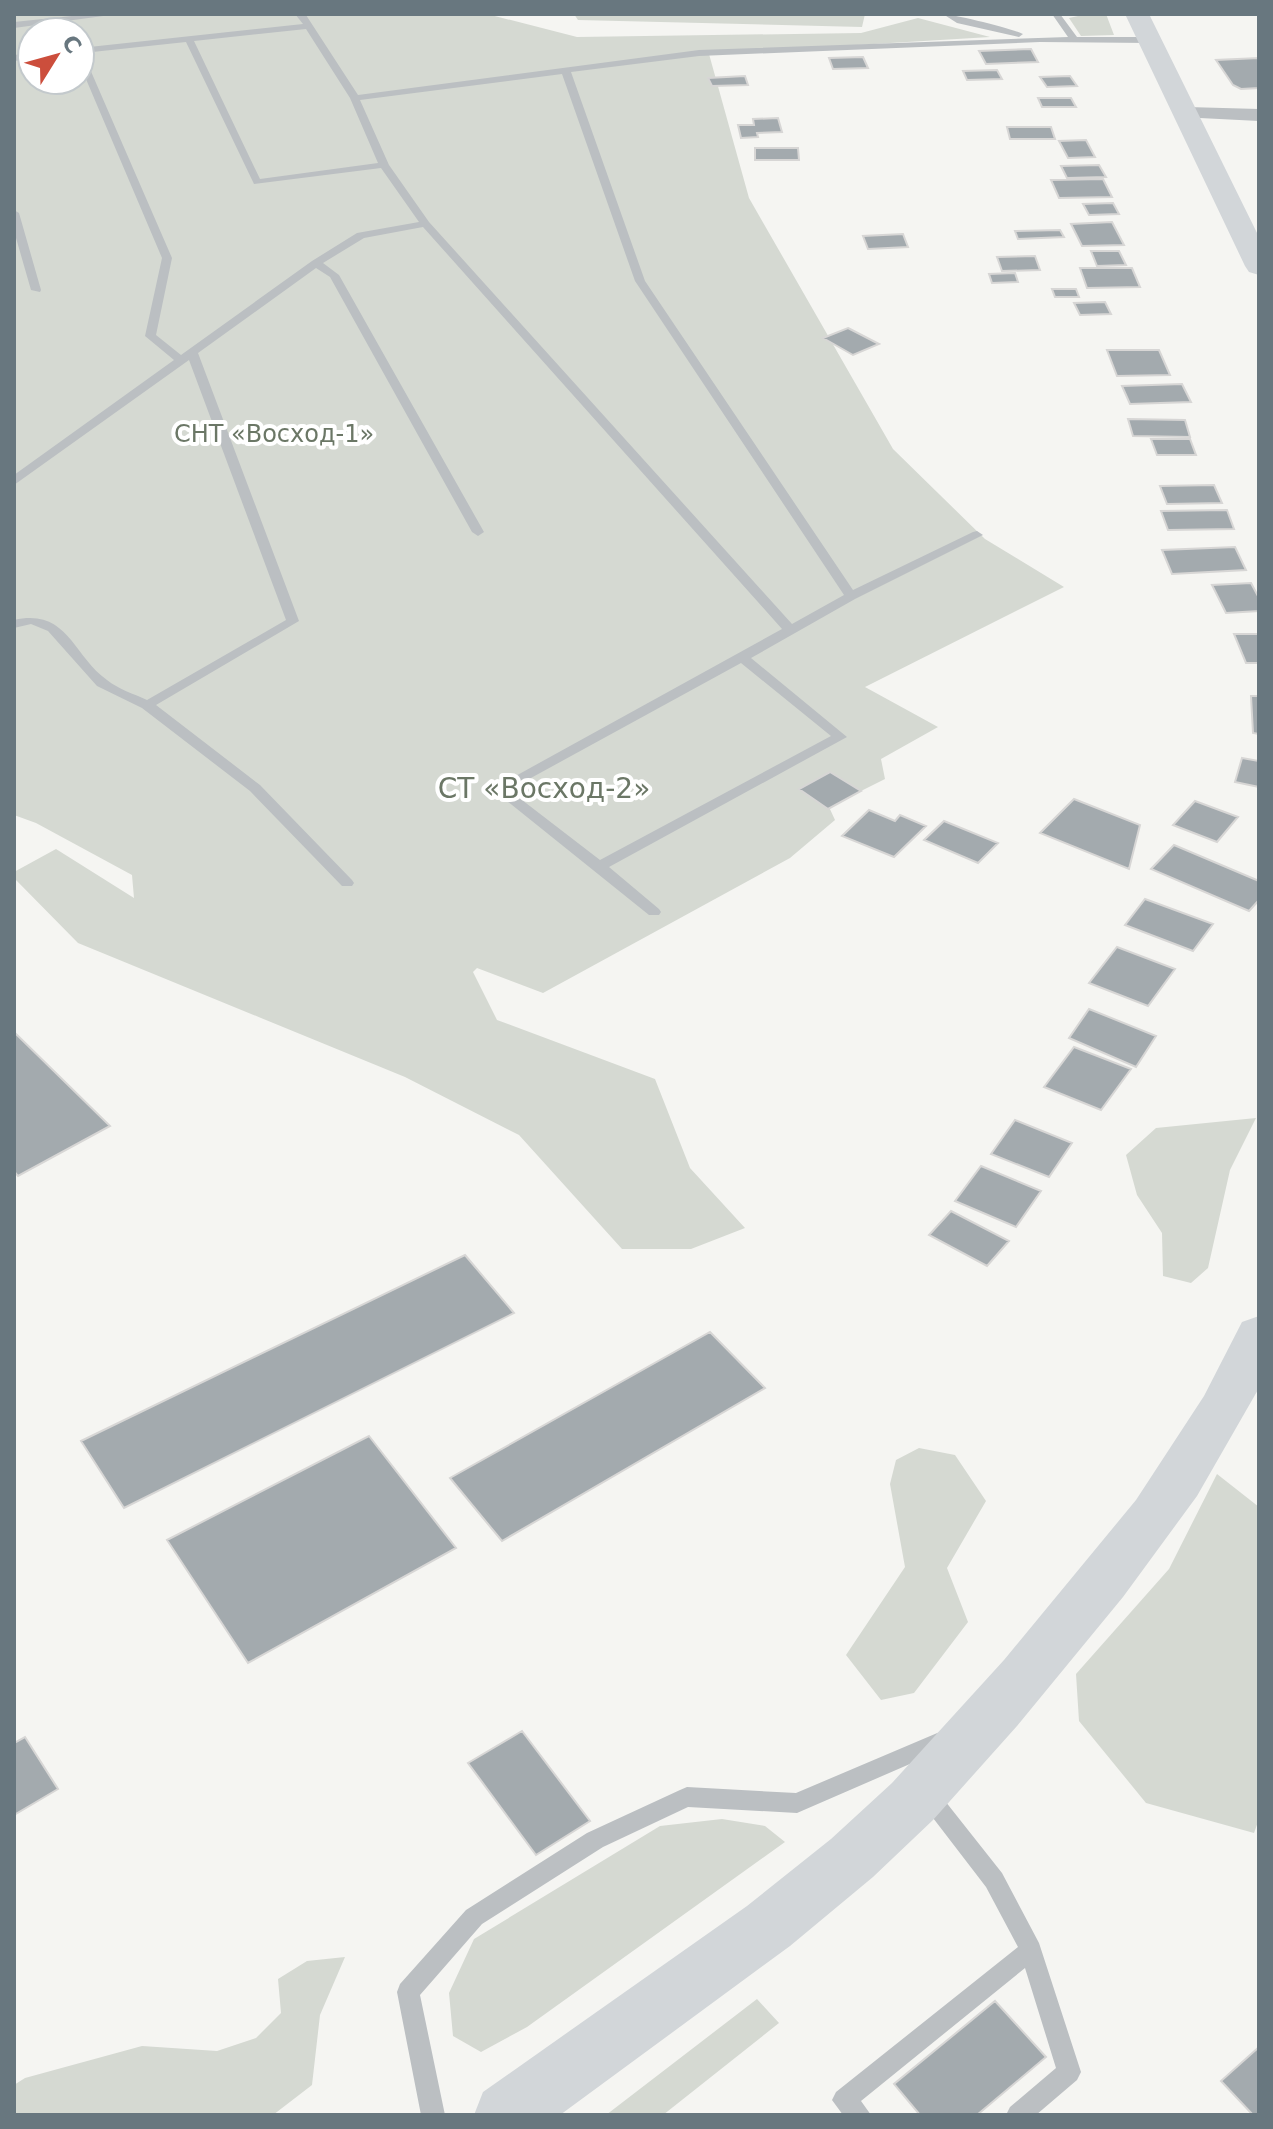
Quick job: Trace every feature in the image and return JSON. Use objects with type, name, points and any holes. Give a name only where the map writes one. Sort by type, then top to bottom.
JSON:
[{"type":"main road","points":[[1137,14],[1259,266]]},
{"type":"main road","points":[[506,2115],[769,1925],[853,1857],[923,1789],[988,1720],[1130,1550],[1191,1462],[1259,1335]]},
{"type":"street","points":[[1187,113],[1259,115]]},
{"type":"lane","points":[[14,25],[114,14]]},
{"type":"lane","points":[[299,14],[355,98],[384,165],[425,224],[790,630]]},
{"type":"lane","points":[[947,14],[960,21],[1040,39]]},
{"type":"lane","points":[[1056,14],[1074,39]]},
{"type":"lane","points":[[96,51],[309,26]]},
{"type":"lane","points":[[189,39],[257,182],[384,165]]},
{"type":"lane","points":[[355,98],[699,53],[1040,39],[1150,40]]},
{"type":"lane","points":[[565,69],[640,281],[851,596]]},
{"type":"lane","points":[[96,91],[167,258],[150,336],[187,356],[293,621],[147,705]]},
{"type":"lane","points":[[14,213],[36,290]]},
{"type":"lane","points":[[14,481],[316,263],[361,235],[425,224]]},
{"type":"lane","points":[[316,263],[334,275],[478,532]]},
{"type":"lane","points":[[654,912],[499,789],[851,596],[977,535]]},
{"type":"lane","points":[[14,624],[32,620],[53,628],[102,683],[147,705],[255,788],[347,883]]},
{"type":"lane","points":[[599,866],[840,737],[742,657]]},
{"type":"lane","points":[[433,2115],[408,1992],[474,1917],[595,1840],[687,1797],[797,1803],[988,1720]]},
{"type":"lane","points":[[923,1789],[994,1880],[1031,1950],[1069,2072],[1018,2115]]},
{"type":"lane","points":[[859,2115],[844,2100],[1031,1950]]},
{"type":"green space","points":[[14,14],[487,14],[577,37],[861,33],[918,18],[990,37],[709,54],[749,198],[893,449],[985,539],[1064,587],[865,687],[938,727],[881,759],[885,779],[829,807],[835,820],[790,858],[543,993],[477,968],[473,972],[497,1020],[655,1079],[690,1168],[745,1228],[691,1249],[622,1249],[519,1135],[405,1077],[78,943],[14,878],[14,872],[56,849],[134,898],[132,875],[36,823],[14,815]]},
{"type":"green space","points":[[574,14],[865,14],[862,27],[578,20]]},
{"type":"green space","points":[[1106,14],[1114,35],[1081,36],[1069,18]]},
{"type":"green space","points":[[1256,1118],[1230,1170],[1208,1268],[1191,1283],[1163,1276],[1162,1233],[1137,1195],[1126,1155],[1156,1128]]},
{"type":"green space","points":[[919,1448],[955,1455],[986,1501],[947,1568],[968,1622],[914,1693],[881,1700],[846,1655],[905,1567],[890,1484],[896,1460]]},
{"type":"green space","points":[[1217,1474],[1259,1507],[1259,1819],[1254,1833],[1146,1803],[1079,1721],[1076,1674],[1169,1569]]},
{"type":"green space","points":[[722,1819],[765,1826],[785,1842],[527,2027],[481,2052],[453,2036],[449,1993],[474,1939],[660,1826]]},
{"type":"green space","points":[[345,1957],[320,2015],[312,2085],[273,2115],[14,2115],[14,2085],[25,2078],[142,2046],[217,2051],[256,2038],[281,2013],[278,1979],[307,1961]]},
{"type":"green space","points":[[757,1999],[779,2023],[663,2115],[606,2115]]},
{"type":"building","points":[[1031,49],[1038,62],[986,64],[979,51]]},
{"type":"building","points":[[863,57],[868,68],[833,69],[829,58]]},
{"type":"building","points":[[1259,58],[1259,88],[1241,89],[1233,85],[1216,60]]},
{"type":"building","points":[[997,70],[1002,79],[967,80],[963,71]]},
{"type":"building","points":[[745,76],[748,85],[712,86],[708,78]]},
{"type":"building","points":[[1070,76],[1077,86],[1047,87],[1040,77]]},
{"type":"building","points":[[1038,98],[1071,98],[1076,107],[1042,107]]},
{"type":"building","points":[[778,118],[782,132],[757,133],[758,137],[741,138],[738,125],[754,125],[753,119]]},
{"type":"building","points":[[1007,127],[1051,127],[1055,139],[1010,139]]},
{"type":"building","points":[[1086,140],[1095,157],[1068,158],[1059,141]]},
{"type":"building","points":[[755,148],[798,148],[799,160],[755,160]]},
{"type":"building","points":[[1099,165],[1106,177],[1067,178],[1061,166]]},
{"type":"building","points":[[1103,179],[1112,197],[1059,198],[1051,180]]},
{"type":"building","points":[[1113,203],[1119,214],[1089,215],[1083,204]]},
{"type":"building","points":[[1112,222],[1124,245],[1082,246],[1071,224]]},
{"type":"building","points":[[1060,230],[1064,237],[1018,239],[1015,231]]},
{"type":"building","points":[[903,234],[908,247],[868,249],[863,236]]},
{"type":"building","points":[[1091,251],[1119,251],[1126,265],[1097,266]]},
{"type":"building","points":[[1035,256],[1040,270],[1002,271],[997,257]]},
{"type":"building","points":[[1080,268],[1132,268],[1140,287],[1087,288]]},
{"type":"building","points":[[1015,273],[1018,282],[992,283],[989,274]]},
{"type":"building","points":[[1052,289],[1076,289],[1079,297],[1055,297]]},
{"type":"building","points":[[1105,302],[1111,314],[1080,315],[1074,303]]},
{"type":"building","points":[[848,328],[879,344],[853,355],[823,338]]},
{"type":"building","points":[[1107,350],[1159,350],[1170,375],[1117,376]]},
{"type":"building","points":[[1182,384],[1191,402],[1130,404],[1122,386]]},
{"type":"building","points":[[1128,419],[1185,420],[1190,437],[1133,436]]},
{"type":"building","points":[[1151,439],[1190,439],[1196,455],[1157,455]]},
{"type":"building","points":[[1214,485],[1222,503],[1167,504],[1160,486]]},
{"type":"building","points":[[1227,510],[1234,529],[1168,530],[1161,511]]},
{"type":"building","points":[[1235,547],[1246,570],[1172,574],[1162,550]]},
{"type":"building","points":[[1251,583],[1259,598],[1259,611],[1226,613],[1212,585]]},
{"type":"building","points":[[1234,634],[1259,634],[1259,663],[1246,663]]},
{"type":"building","points":[[1251,696],[1259,696],[1259,734],[1253,733]]},
{"type":"building","points":[[1242,758],[1259,761],[1259,787],[1235,782]]},
{"type":"building","points":[[830,772],[861,791],[828,809],[799,789]]},
{"type":"building","points":[[1074,799],[1140,825],[1129,869],[1040,833]]},
{"type":"building","points":[[1195,801],[1238,817],[1217,842],[1173,825]]},
{"type":"building","points":[[869,810],[895,821],[900,815],[926,826],[894,857],[842,836]]},
{"type":"building","points":[[944,821],[998,843],[978,863],[924,840]]},
{"type":"building","points":[[1174,845],[1259,881],[1259,900],[1249,911],[1151,869]]},
{"type":"building","points":[[1145,899],[1213,924],[1193,951],[1125,925]]},
{"type":"building","points":[[1117,947],[1175,969],[1148,1006],[1089,983]]},
{"type":"building","points":[[1089,1009],[1156,1036],[1136,1067],[1069,1038]]},
{"type":"building","points":[[14,1032],[110,1126],[18,1176],[14,1171]]},
{"type":"building","points":[[1074,1047],[1131,1069],[1101,1110],[1044,1087]]},
{"type":"building","points":[[1015,1120],[1072,1143],[1049,1177],[991,1154]]},
{"type":"building","points":[[981,1166],[1041,1191],[1016,1227],[955,1201]]},
{"type":"building","points":[[951,1211],[1009,1241],[987,1266],[929,1235]]},
{"type":"building","points":[[465,1255],[514,1313],[124,1508],[81,1441]]},
{"type":"building","points":[[710,1332],[765,1388],[502,1541],[450,1478]]},
{"type":"building","points":[[369,1436],[456,1548],[248,1663],[167,1540]]},
{"type":"building","points":[[522,1731],[590,1821],[536,1855],[468,1763]]},
{"type":"building","points":[[25,1737],[58,1789],[14,1815],[14,1743]]},
{"type":"building","points":[[995,2001],[1046,2057],[977,2115],[920,2115],[894,2084]]},
{"type":"building","points":[[1259,2047],[1259,2115],[1253,2115],[1221,2081]]},
{"type":"park label","name":"СНТ «Восход-1»","points":[[274,434]]},
{"type":"park label","name":"СТ «Восход-2»","points":[[544,788]]}]
